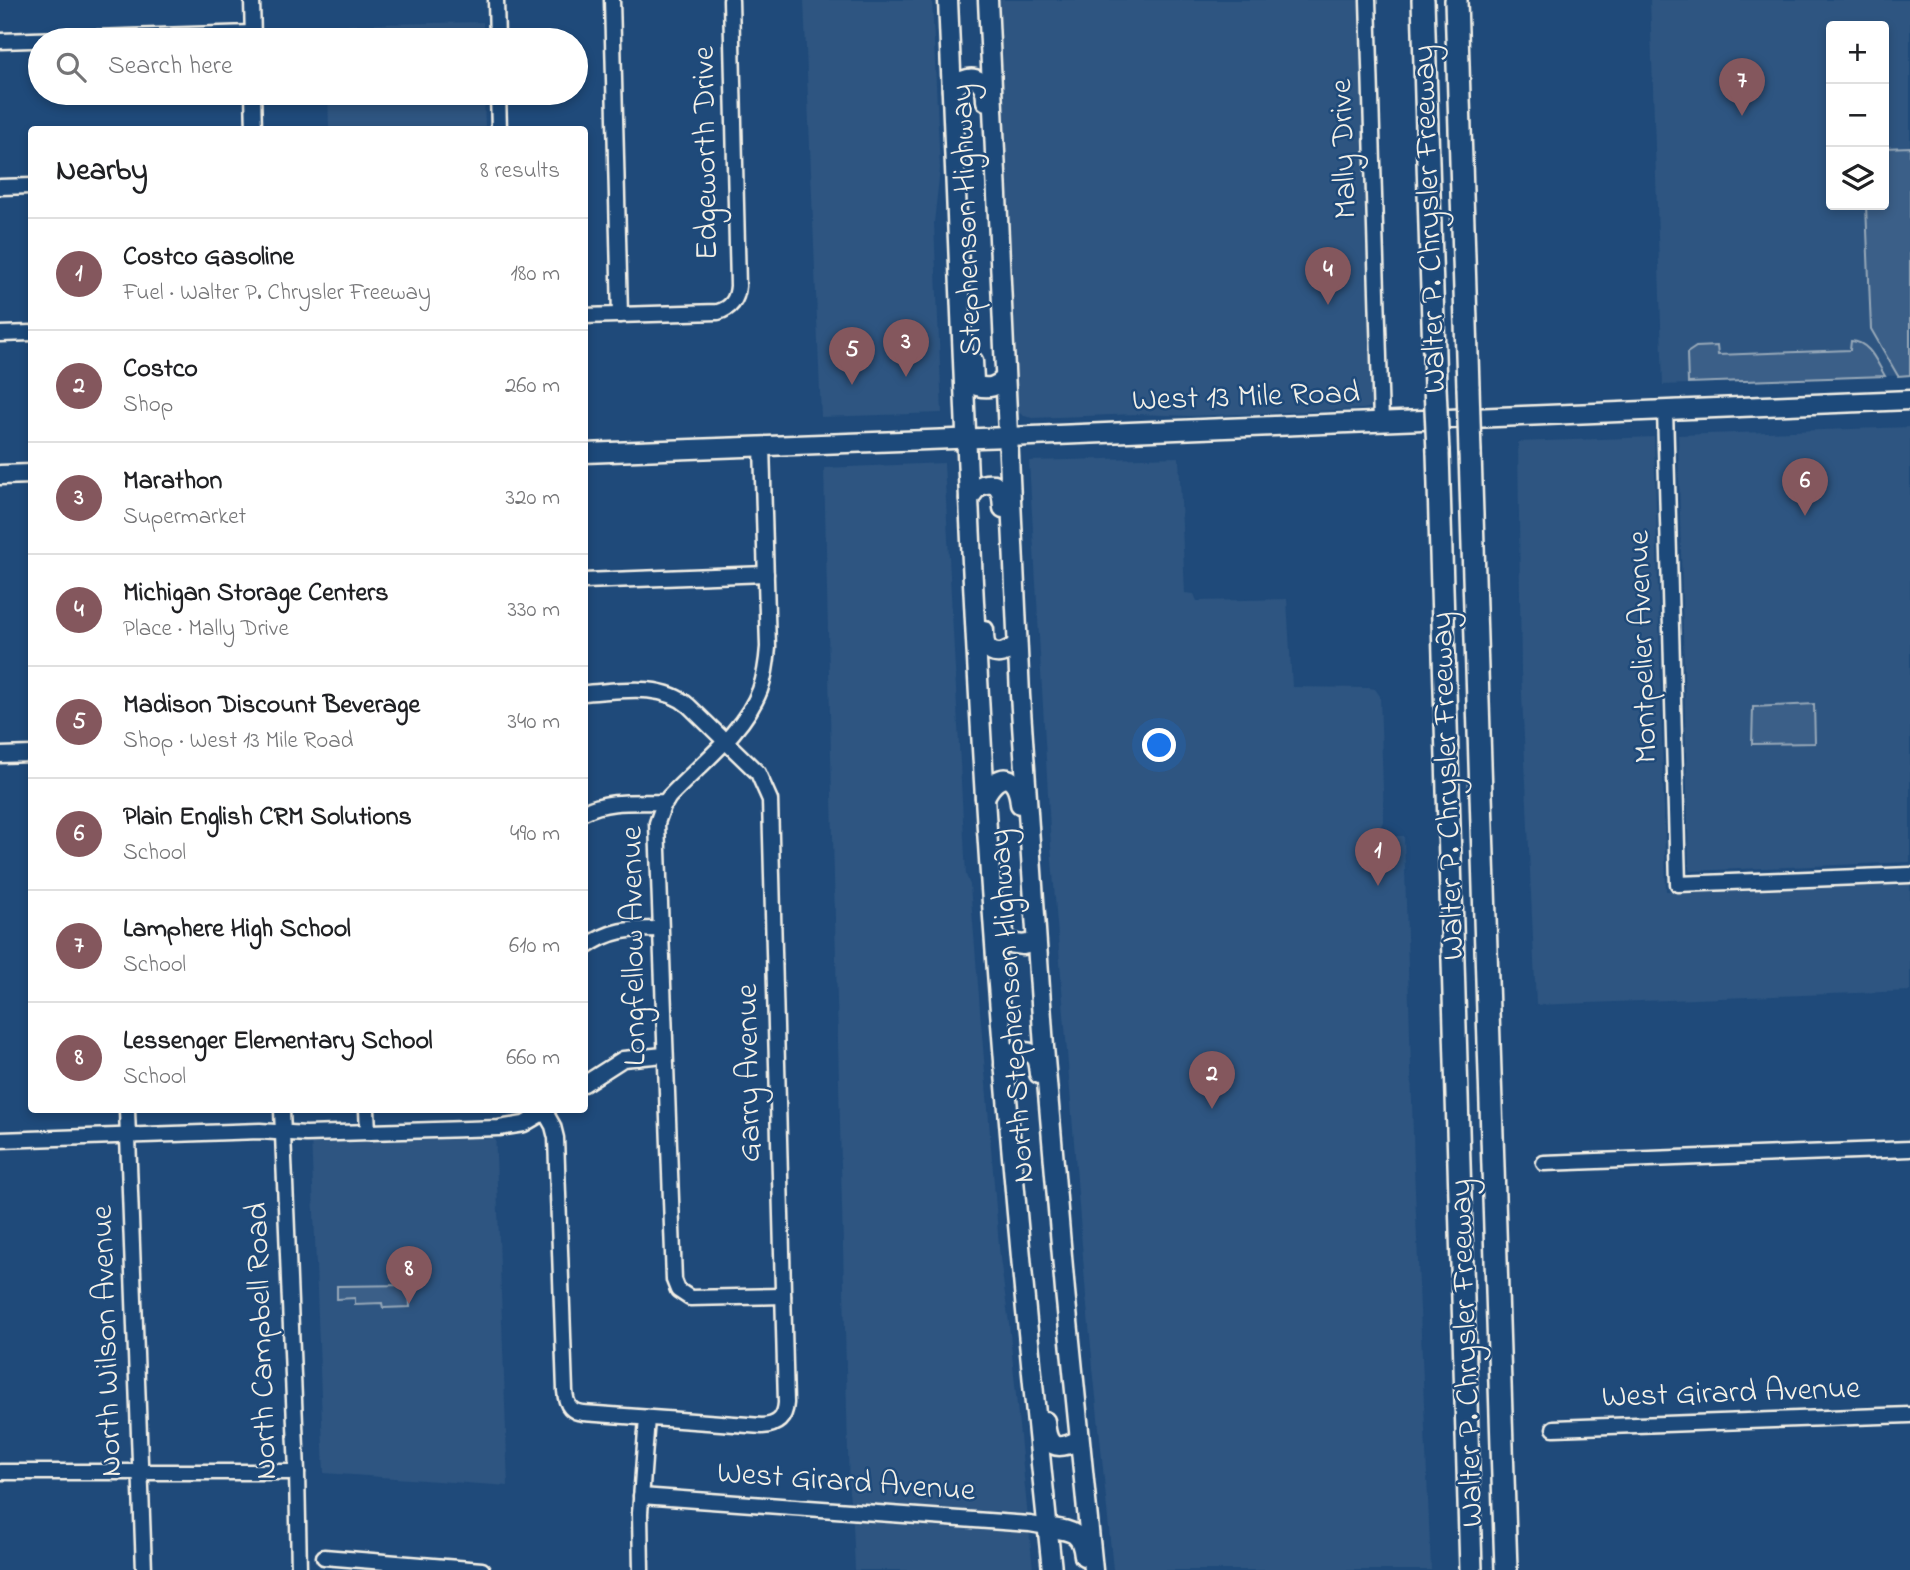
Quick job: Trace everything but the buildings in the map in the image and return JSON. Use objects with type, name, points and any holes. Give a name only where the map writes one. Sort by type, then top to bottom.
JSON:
[{"type":"highway","name":"Walter P. Chrysler Freeway","points":[[1423,0],[1471,1570]]},
{"type":"highway","name":"Walter P. Chrysler Freeway","points":[[1456,0],[1506,1570]]},
{"type":"main road","name":"Stephenson Highway","points":[[948,0],[967,439]]},
{"type":"main road","name":"Stephenson Highway","points":[[988,0],[1007,437]]},
{"type":"main road","points":[[952,90],[958,82],[971,78],[980,81],[986,90],[992,239],[999,268]]},
{"type":"main road","points":[[959,253],[969,274],[974,381],[977,386],[992,387],[1004,379]]},
{"type":"main road","name":"West 13 Mile Road","points":[[588,453],[1910,400]]},
{"type":"main road","name":"North Stephenson Highway","points":[[1007,437],[1036,942],[1055,1177],[1093,1570]]},
{"type":"main road","name":"North Stephenson Highway","points":[[967,439],[985,797],[1004,1065],[1052,1570]]},
{"type":"main road","points":[[0,475],[28,474]]},
{"type":"main road","points":[[969,499],[981,485],[994,484],[1000,489],[1006,580],[1016,615]]},
{"type":"main road","points":[[972,536],[980,551],[985,646],[998,653],[1010,650],[1017,644]]},
{"type":"main road","points":[[985,797],[996,781],[1013,781],[1018,789],[1021,815],[1030,834]]},
{"type":"main road","points":[[991,892],[1002,901],[1004,935],[1009,943],[1023,945],[1036,942]]},
{"type":"main road","points":[[1004,1065],[1012,1054],[1020,1051],[1035,1056],[1038,1062],[1045,1153],[1055,1177]]},
{"type":"main road","points":[[1025,1305],[1036,1334],[1046,1436],[1053,1445],[1062,1446],[1079,1440]]},
{"type":"main road","points":[[1047,1527],[1067,1530],[1078,1537],[1082,1542],[1085,1570]]},
{"type":"street","points":[[252,0],[253,28]]},
{"type":"street","points":[[496,0],[497,28]]},
{"type":"street","points":[[588,316],[620,315],[612,0]]},
{"type":"street","name":"Edgeworth Drive","points":[[620,315],[718,312],[734,303],[738,286],[731,0]]},
{"type":"street","name":"Mally Drive","points":[[1368,0],[1381,422]]},
{"type":"street","points":[[0,41],[28,41]]},
{"type":"street","points":[[253,105],[254,126]]},
{"type":"street","points":[[498,105],[499,126]]},
{"type":"street","points":[[0,187],[28,186]]},
{"type":"street","points":[[0,334],[28,333]]},
{"type":"street","name":"Montpelier Avenue","points":[[1665,409],[1678,884],[1910,875]]},
{"type":"street","name":"Longfellow Avenue","points":[[762,446],[768,647],[763,681],[744,721],[666,802],[657,823],[671,1252],[676,1286],[690,1298],[783,1296]]},
{"type":"street","points":[[588,581],[766,574]]},
{"type":"street","name":"Garry Avenue","points":[[588,693],[666,692],[684,701],[758,773],[771,808],[786,1410],[781,1420],[770,1426],[647,1418]]},
{"type":"street","points":[[0,755],[28,754]]},
{"type":"street","points":[[588,810],[607,804],[666,802]]},
{"type":"street","points":[[588,945],[603,936],[617,932],[660,929]]},
{"type":"street","points":[[588,1081],[617,1061],[664,1055]]},
{"type":"street","name":"North Wilson Avenue","points":[[127,1113],[144,1570]]},
{"type":"street","name":"North Campbell Road","points":[[282,1113],[299,1570]]},
{"type":"street","points":[[367,1113],[368,1132]]},
{"type":"street","points":[[0,1140],[260,1131],[306,1134],[511,1127],[524,1124],[543,1113]]},
{"type":"street","points":[[548,1113],[556,1138],[565,1391],[568,1406],[578,1413],[647,1418],[641,1496],[641,1570]]},
{"type":"street","points":[[1544,1163],[1910,1149]]},
{"type":"street","name":"West Girard Avenue","points":[[1554,1428],[1910,1415]]},
{"type":"street","points":[[0,1472],[297,1472]]},
{"type":"street","name":"West Girard Avenue","points":[[641,1496],[1047,1527]]},
{"type":"street","points":[[324,1557],[388,1566],[482,1570]]},
{"type":"shaded area","points":[[804,0],[932,0],[940,169],[934,223],[942,413],[821,417]]},
{"type":"shaded area","points":[[995,0],[1362,0],[1372,407],[1191,416],[1138,414],[1032,418],[1016,411],[1013,403]]},
{"type":"shaded area","points":[[1650,0],[1910,0],[1910,375],[1663,385]]},
{"type":"shaded area","points":[[483,22],[483,28],[326,28],[326,25]]},
{"type":"shaded area","points":[[328,105],[484,105],[485,126],[329,126]]},
{"type":"shaded area","points":[[1910,147],[1910,375],[1898,376],[1871,329],[1866,210],[1889,210],[1889,148]]},
{"type":"shaded area","points":[[1851,341],[1868,349],[1885,376],[1688,383],[1687,353],[1696,347],[1717,346],[1718,355],[1850,350]]},
{"type":"shaded area","points":[[1910,427],[1910,862],[1690,871],[1678,435]]},
{"type":"shaded area","points":[[1654,437],[1666,891],[1910,884],[1910,991],[1536,1005],[1521,672],[1518,442]]},
{"type":"shaded area","points":[[1179,457],[1185,593],[1194,594],[1197,601],[1287,599],[1292,687],[1369,688],[1375,689],[1380,696],[1384,819],[1379,831],[1371,836],[1404,836],[1414,1167],[1431,1570],[1113,1570],[1086,1296],[1051,847],[1029,461]]},
{"type":"shaded area","points":[[944,463],[966,875],[970,885],[1000,1258],[1009,1323],[1033,1570],[855,1570],[849,1493],[824,468]]},
{"type":"shaded area","points":[[1814,704],[1815,743],[1752,744],[1753,707]]},
{"type":"shaded area","points":[[495,1128],[508,1486],[324,1473],[311,1135]]},
{"type":"shaded area","points":[[409,1285],[410,1307],[383,1308],[382,1303],[355,1304],[355,1298],[337,1299],[337,1286]]},
{"type":"place","name":"Lamphere High School","points":[[1742,116]]},
{"type":"place","name":"Michigan Storage Centers","points":[[1328,305]]},
{"type":"place","name":"Marathon","points":[[906,377]]},
{"type":"place","name":"Madison Discount Beverage","points":[[852,385]]},
{"type":"place","name":"Plain English CRM Solutions","points":[[1805,516]]},
{"type":"place","name":"Costco Gasoline","points":[[1378,886]]},
{"type":"place","name":"Costco","points":[[1212,1109]]},
{"type":"place","name":"Lessenger Elementary School","points":[[409,1304]]}]
